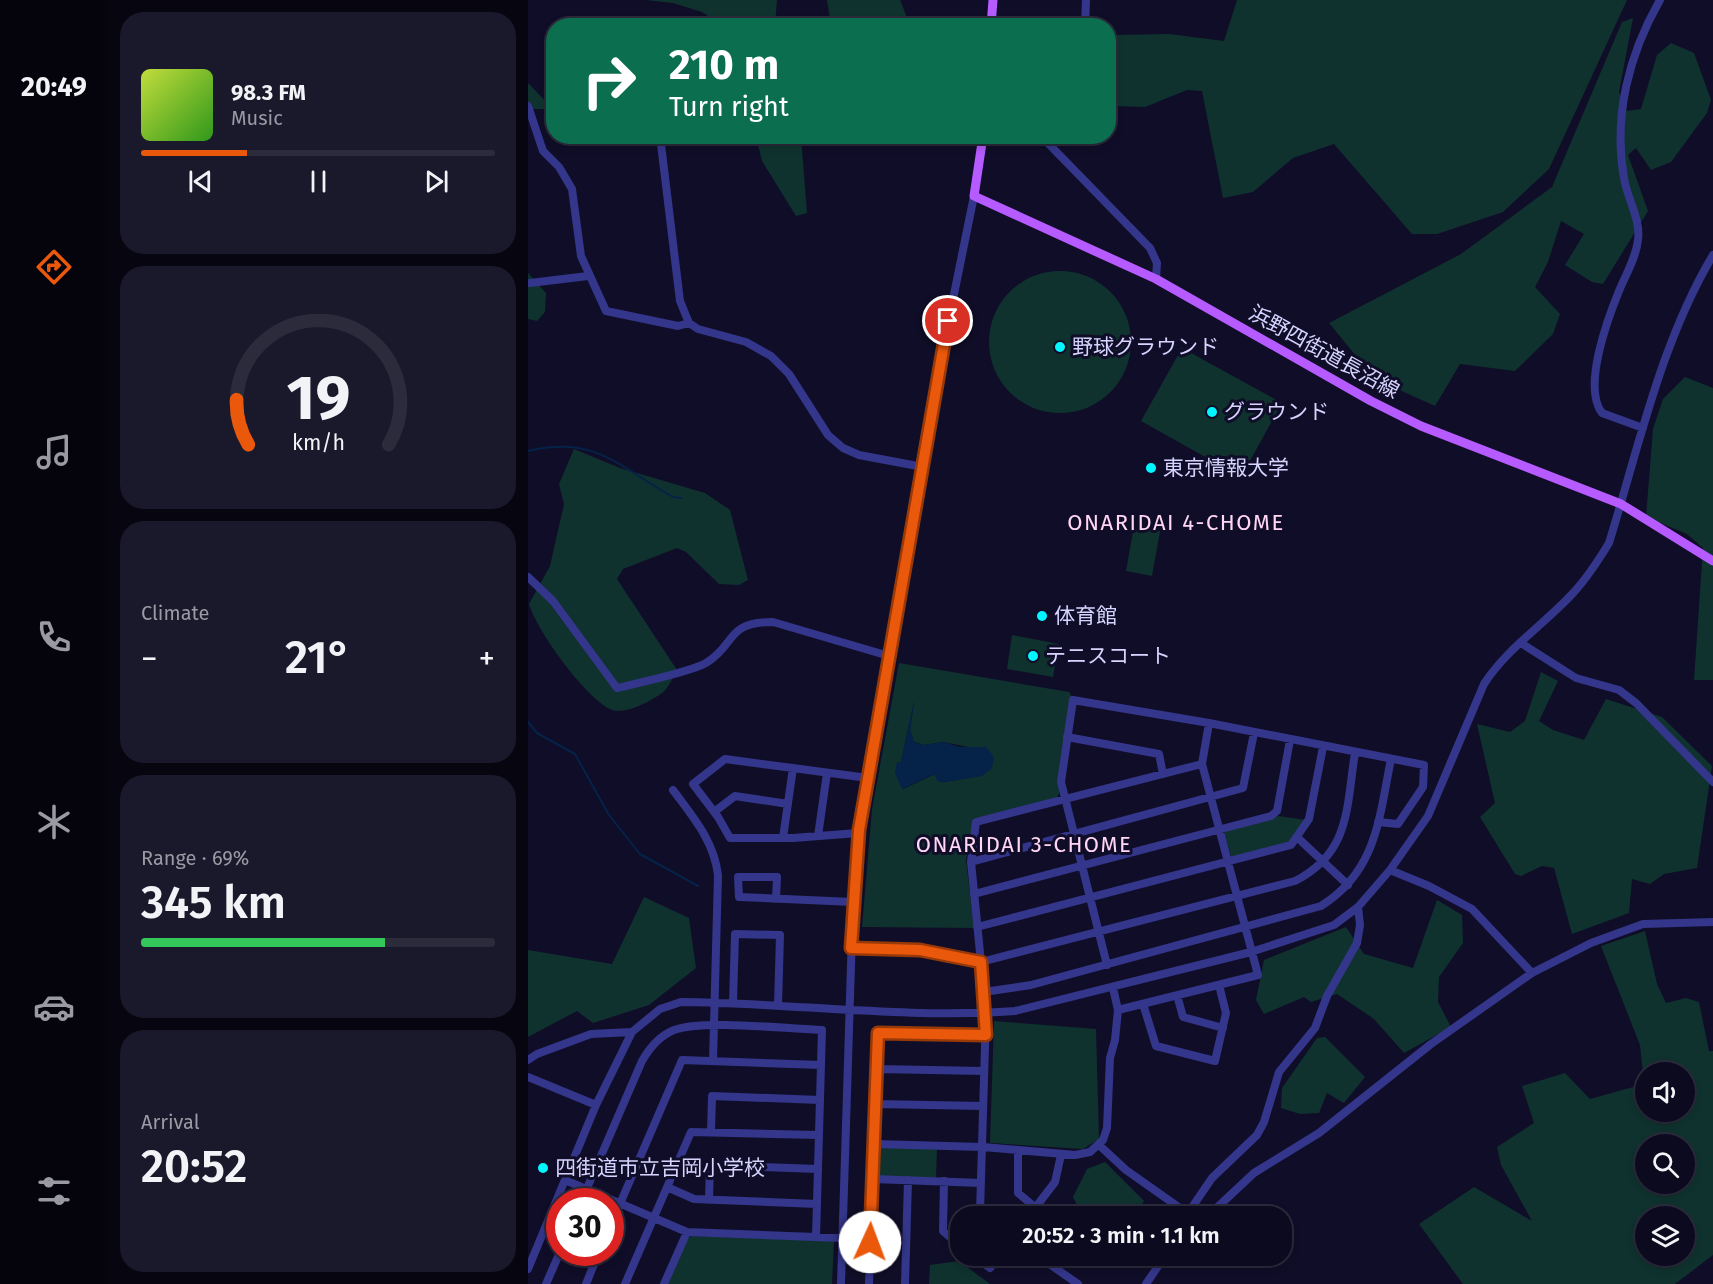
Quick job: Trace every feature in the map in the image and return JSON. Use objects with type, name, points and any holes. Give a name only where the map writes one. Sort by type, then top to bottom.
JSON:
[{"type":"main road","points":[[992,18],[993,0]]},
{"type":"main road","points":[[974,196],[982,144]]},
{"type":"main road","name":"浜野四街道長沼線","points":[[974,196],[1156,279],[1371,401],[1421,426],[1621,504],[1713,561]]},
{"type":"street","points":[[1085,18],[1086,0]]},
{"type":"street","points":[[1643,428],[1602,413],[1594,387],[1598,360],[1615,303],[1639,239],[1638,226],[1626,190],[1621,161],[1622,112],[1629,67],[1647,22],[1660,0]]},
{"type":"street","points":[[528,106],[543,152],[559,167],[572,189],[580,247],[588,276],[606,311],[678,326],[689,323]]},
{"type":"street","points":[[661,144],[680,301],[689,323],[706,332],[746,342],[771,356],[789,374],[828,435],[843,448],[859,455],[923,466]]},
{"type":"street","points":[[1049,144],[1150,248],[1157,263],[1156,279]]},
{"type":"street","points":[[841,1284],[851,948],[858,833],[940,363],[974,196]]},
{"type":"street","points":[[528,1269],[596,1105],[632,1032],[645,1020],[670,1006],[681,1002],[715,1002],[849,1011],[986,1013],[1046,1006],[1251,952],[1322,930],[1358,907],[1390,870],[1428,816],[1484,684],[1495,667],[1574,593],[1593,570],[1609,543],[1643,428],[1685,308],[1713,255]]},
{"type":"street","points":[[530,283],[588,276]]},
{"type":"street","points":[[528,577],[553,600],[617,688],[706,663],[725,645],[736,629],[760,622],[773,622],[889,656]]},
{"type":"street","points":[[1521,643],[1576,678],[1618,690],[1636,703],[1713,782]]},
{"type":"street","points":[[1107,965],[1072,836],[1060,782],[1073,700],[1209,723],[1424,765],[1423,787],[1398,825],[1378,822]]},
{"type":"street","points":[[1118,1010],[1258,975],[1202,764],[1209,723]]},
{"type":"street","points":[[971,862],[1211,799],[1243,788],[1254,732]]},
{"type":"street","points":[[1067,737],[1159,753],[1163,774]]},
{"type":"street","points":[[974,894],[1275,814],[1290,740]]},
{"type":"street","points":[[977,927],[1283,848],[1298,838],[1309,819],[1323,747]]},
{"type":"street","points":[[851,948],[920,950],[981,962],[1295,881],[1323,862],[1333,851],[1342,831],[1355,753]]},
{"type":"street","points":[[858,833],[783,838],[730,838],[693,784],[725,759],[868,778]]},
{"type":"street","points":[[984,992],[1030,985],[1245,929],[1321,906],[1348,885],[1364,864],[1378,822],[1390,759]]},
{"type":"street","points":[[980,1206],[986,1013],[971,862],[976,822],[1202,764]]},
{"type":"street","points":[[783,838],[793,768]]},
{"type":"street","points":[[818,836],[827,773]]},
{"type":"street","points":[[674,789],[707,837],[716,860],[713,1061]]},
{"type":"street","points":[[714,812],[735,796],[788,804]]},
{"type":"street","points":[[1298,838],[1348,885]]},
{"type":"street","points":[[1390,870],[1429,886],[1472,909],[1532,973]]},
{"type":"street","points":[[776,899],[777,877],[738,877],[739,897],[776,899],[853,902]]},
{"type":"street","points":[[1193,1206],[1212,1178],[1257,1135],[1264,1122],[1278,1072],[1315,1028],[1327,996],[1357,943],[1360,925],[1358,907]]},
{"type":"street","points":[[1219,1206],[1254,1173],[1318,1133],[1431,1044],[1532,973],[1591,943],[1643,924],[1713,922]]},
{"type":"street","points":[[733,1003],[735,934],[780,935],[778,1006]]},
{"type":"street","points":[[1143,1004],[1156,1046],[1215,1062],[1226,1013],[1219,985]]},
{"type":"street","points":[[874,1144],[1018,1150],[1061,1155],[1083,1154],[1099,1145],[1107,1128],[1110,1058],[1115,1040],[1118,1010],[1113,988]]},
{"type":"street","points":[[1177,995],[1184,1017],[1224,1028]]},
{"type":"street","points":[[587,1188],[642,1061],[654,1042],[675,1029],[715,1026],[822,1030],[816,1237]]},
{"type":"street","points":[[528,1060],[537,1054],[591,1034],[632,1032]]},
{"type":"street","points":[[869,1284],[878,1033],[986,1035]]},
{"type":"street","points":[[624,1195],[682,1060],[821,1065]]},
{"type":"street","points":[[877,1069],[984,1071]]},
{"type":"street","points":[[528,1077],[596,1105]]},
{"type":"street","points":[[711,1132],[712,1096],[820,1100]]},
{"type":"street","points":[[875,1104],[983,1106]]},
{"type":"street","points":[[625,1284],[691,1132],[819,1135]]},
{"type":"street","points":[[1099,1145],[1126,1170],[1175,1206]]},
{"type":"street","points":[[1018,1150],[1018,1193],[1034,1206]]},
{"type":"street","points":[[1037,1206],[1055,1182],[1061,1155]]},
{"type":"street","points":[[709,1200],[710,1165],[818,1169]]},
{"type":"street","points":[[873,1179],[981,1183]]},
{"type":"street","points":[[565,1180],[585,1188]]},
{"type":"street","points":[[905,1284],[908,1180]]},
{"type":"street","points":[[944,1181],[943,1231],[950,1237]]},
{"type":"street","points":[[667,1187],[694,1199],[817,1204]]},
{"type":"street","points":[[624,1206],[687,1232],[842,1238]]},
{"type":"street","points":[[664,1284],[687,1232]]},
{"type":"street","points":[[546,1284],[554,1266]]},
{"type":"street","points":[[586,1284],[593,1266]]},
{"type":"street","points":[[1052,1266],[1078,1284]]},
{"type":"street","points":[[1146,1284],[1158,1266]]},
{"type":"green space","points":[[646,0],[777,0],[776,18],[711,18],[702,12],[673,3]]},
{"type":"green space","points":[[827,0],[900,0],[907,18],[830,18]]},
{"type":"green space","points":[[1237,0],[1627,0],[1549,169],[1503,212],[1437,234],[1412,234],[1334,144],[1293,158],[1253,192],[1223,198],[1202,91],[1187,90],[1145,107],[1116,106],[1116,35],[1169,34],[1224,41]]},
{"type":"green space","points":[[1633,18],[1619,92],[1627,111],[1641,109],[1657,55],[1671,43],[1694,53],[1711,100],[1707,113],[1671,162],[1651,170],[1636,148],[1628,155],[1648,211],[1603,284],[1592,282],[1565,265],[1584,234],[1561,221],[1548,262],[1535,287],[1560,314],[1553,334],[1515,371],[1460,364],[1435,406],[1375,379],[1329,323],[1461,254],[1552,187],[1622,22]]},
{"type":"green space","points":[[528,83],[546,102],[546,109],[528,109]]},
{"type":"green space","points":[[758,144],[802,144],[807,213],[796,216],[762,161]]},
{"type":"green space","name":"野球グラウンド","points":[[1060,271],[1087,277],[1110,292],[1125,315],[1131,342],[1125,369],[1110,392],[1087,407],[1060,413],[1033,407],[1010,392],[995,369],[989,342],[995,315],[1010,292],[1033,277]]},
{"type":"green space","points":[[528,273],[546,293],[545,312],[537,321],[528,319]]},
{"type":"green space","name":"グラウンド","points":[[1182,348],[1282,403],[1241,477],[1141,421]]},
{"type":"green space","points":[[1685,377],[1713,388],[1713,680],[1694,680],[1703,548],[1687,534],[1646,517],[1653,429],[1663,399]]},
{"type":"green space","points":[[574,449],[620,468],[705,493],[730,510],[748,580],[739,585],[719,584],[686,552],[677,548],[623,569],[617,579],[677,670],[662,693],[622,711],[610,709],[599,702],[575,677],[551,646],[529,604],[550,566],[564,504],[559,484]]},
{"type":"green space","points":[[1134,526],[1160,531],[1152,576],[1126,571]]},
{"type":"green space","name":"テニスコート","points":[[1012,635],[1059,644],[1053,677],[1007,669]]},
{"type":"green space","points":[[899,663],[1069,692],[1072,697],[1059,794],[1056,798],[974,819],[966,860],[974,928],[862,927],[872,809]],"holes":[[[914,701],[910,730],[914,742],[924,745],[943,742],[968,747],[980,776],[944,782],[938,781],[935,774],[903,789],[901,762]]]},
{"type":"green space","points":[[1541,672],[1558,681],[1539,721],[1553,730],[1584,740],[1606,699],[1662,717],[1712,766],[1697,868],[1664,874],[1650,884],[1632,879],[1629,913],[1572,934],[1554,868],[1542,866],[1521,876],[1515,874],[1480,817],[1495,803],[1477,724],[1510,732],[1525,721]]},
{"type":"green space","points":[[1278,816],[1306,820],[1290,842],[1234,859],[1231,856],[1224,833],[1227,830]]},
{"type":"green space","points":[[644,897],[689,918],[696,968],[649,1005],[593,1023],[577,1011],[528,1037],[528,950],[612,964]]},
{"type":"green space","points":[[1437,900],[1462,915],[1463,943],[1439,977],[1438,1002],[1451,1027],[1404,1053],[1374,1019],[1337,994],[1311,1002],[1304,997],[1264,1014],[1256,1000],[1264,960],[1346,927],[1364,954],[1413,968]]},
{"type":"green space","points":[[1645,931],[1657,984],[1666,1003],[1686,998],[1699,1002],[1709,1051],[1713,1051],[1713,1255],[1675,1284],[1463,1284],[1419,1224],[1474,1187],[1532,1221],[1501,1165],[1497,1147],[1534,1123],[1522,1086],[1565,1073],[1590,1099],[1635,1086],[1635,1122],[1695,1122],[1695,1062],[1642,1062],[1640,1045],[1601,946]]},
{"type":"green space","points":[[994,1021],[1096,1029],[1099,1139],[1083,1149],[990,1143]]},
{"type":"green space","points":[[1325,1037],[1365,1077],[1344,1103],[1327,1093],[1319,1113],[1300,1114],[1281,1108],[1282,1088],[1317,1038]]},
{"type":"green space","points":[[879,1147],[937,1148],[936,1178],[880,1177],[876,1172]]},
{"type":"green space","points":[[1105,1162],[1144,1201],[1141,1206],[1078,1206],[1073,1197],[1087,1169]]},
{"type":"green space","points":[[692,1236],[834,1241],[832,1284],[667,1284],[687,1239]]},
{"type":"green space","points":[[950,1262],[950,1266],[966,1266],[990,1284],[929,1284],[930,1265]]},
{"type":"water","points":[[914,701],[910,731],[914,742],[924,745],[943,742],[960,747],[986,747],[994,757],[992,768],[982,776],[944,782],[938,781],[934,774],[902,789],[895,773],[897,762],[901,762]]},
{"type":"waterway","points":[[528,451],[552,447],[572,447],[590,451],[621,465],[673,497],[681,498]]},
{"type":"waterway","points":[[528,722],[537,733],[575,754],[609,815],[640,854],[698,886]]},
{"type":"place","name":"野球グラウンド","points":[[1060,347]]},
{"type":"place","name":"グラウンド","points":[[1212,412]]},
{"type":"place","name":"東京情報大学","points":[[1151,468]]},
{"type":"place","name":"体育館","points":[[1042,616]]},
{"type":"place","name":"テニスコート","points":[[1033,656]]},
{"type":"place","name":"四街道市立吉岡小学校","points":[[543,1168]]},
{"type":"district","name":"ONARIDAI 4-CHOME","points":[[1176,522]]},
{"type":"district","name":"ONARIDAI 3-CHOME","points":[[1024,844]]},
{"type":"route","points":[[870,1242],[878,1033],[986,1035],[981,962],[920,950],[851,948],[859,830],[948,321]]}]
